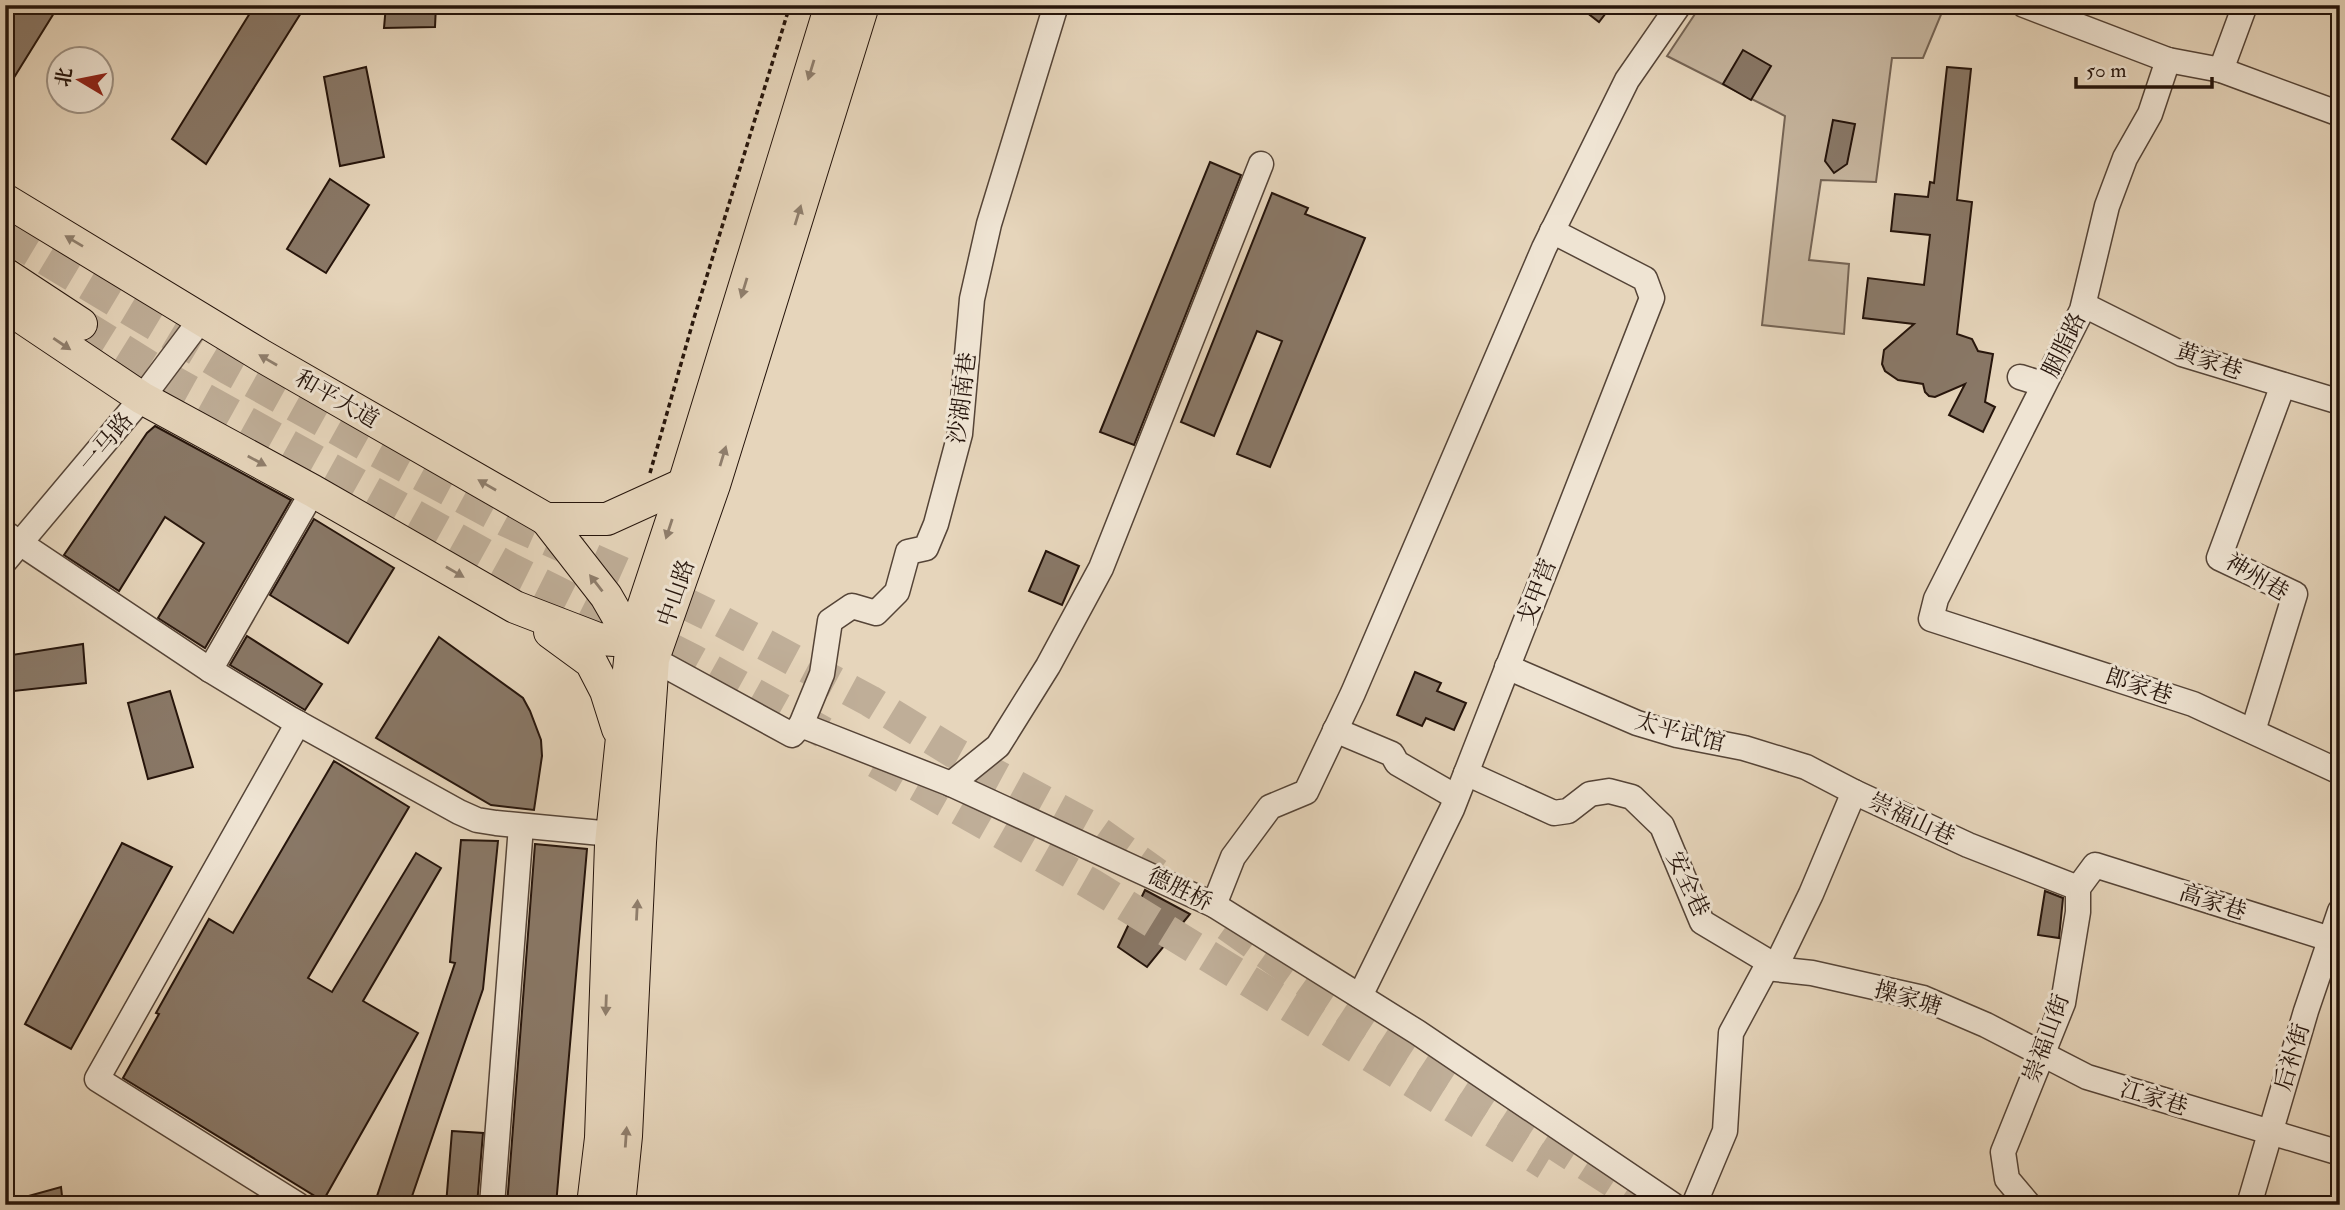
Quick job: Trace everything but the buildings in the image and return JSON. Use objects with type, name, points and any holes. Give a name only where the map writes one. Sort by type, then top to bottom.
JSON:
[{"type":"main road","name":"中山路","points":[[593,1205],[601,1139],[612,834],[621,741],[684,484],[831,5]]},
{"type":"main road","name":"中山路","points":[[619,1205],[626,1136],[640,842],[642,650],[714,485],[863,5]]},
{"type":"main road","name":"和平大道","points":[[5,200],[262,356],[546,519],[607,519],[684,484]]},
{"type":"main road","points":[[5,274],[81,324]]},
{"type":"main road","points":[[5,306],[142,398],[313,491],[515,607],[591,662],[606,691],[621,741]]},
{"type":"main road","points":[[546,519],[606,596],[642,650]]},
{"type":"main road","points":[[515,607],[598,639],[642,650]]},
{"type":"street","name":"沙湖南巷","points":[[801,725],[822,674],[830,621],[852,606],[876,613],[897,592],[908,552],[926,548],[936,524],[960,435],[972,299],[989,224],[1056,5]]},
{"type":"street","points":[[1214,905],[1233,857],[1270,807],[1306,792],[1552,231],[1627,80],[1679,5]]},
{"type":"street","points":[[2024,5],[2168,60],[2221,69],[2340,114]]},
{"type":"street","points":[[2221,69],[2245,5]]},
{"type":"street","name":"胭脂路","points":[[1931,619],[1936,599],[2084,305],[2107,206],[2125,158],[2150,114],[2168,60]]},
{"type":"street","points":[[950,784],[998,746],[1048,666],[1101,568],[1261,164]]},
{"type":"street","name":"戈甲营","points":[[1360,996],[1456,797],[1652,298],[1645,279],[1552,231]]},
{"type":"street","name":"黄家巷","points":[[2084,305],[2182,354],[2340,402]]},
{"type":"street","name":"一马路","points":[[11,546],[142,398],[202,318]]},
{"type":"street","name":"神州巷","points":[[2253,731],[2295,594],[2219,558],[2283,385]]},
{"type":"street","points":[[210,670],[313,491]]},
{"type":"street","points":[[11,546],[298,723],[459,813],[477,820],[612,834]]},
{"type":"street","name":"郎家巷","points":[[1931,619],[2193,704],[2340,772]]},
{"type":"street","name":"德胜桥","points":[[642,650],[792,735],[801,725],[950,784],[1214,905],[1462,1062],[1673,1205]]},
{"type":"street","name":"太平试馆","points":[[1507,667],[1637,723],[1677,735],[1744,748],[1806,767],[1854,792]]},
{"type":"street","points":[[298,723],[97,1079],[298,1205]]},
{"type":"street","points":[[1335,730],[1392,754],[1397,763],[1456,797]]},
{"type":"street","name":"安全巷","points":[[1466,773],[1555,813],[1568,811],[1590,794],[1609,791],[1632,797],[1662,826],[1702,922],[1764,959],[1766,968]]},
{"type":"street","name":"崇福山巷","points":[[1766,968],[1778,962],[1828,858],[1854,792],[1968,845],[2078,888]]},
{"type":"street","points":[[492,1205],[521,826]]},
{"type":"street","name":"高家巷","points":[[2078,888],[2095,864],[2330,939]]},
{"type":"street","name":"崇福山街","points":[[2029,1205],[2007,1179],[2003,1152],[2063,1003],[2078,912],[2078,888]]},
{"type":"street","name":"后补街","points":[[2249,1205],[2269,1131],[2340,911]]},
{"type":"street","points":[[1695,1205],[1725,1130],[1731,1033],[1766,968]]},
{"type":"street","name":"操家塘","points":[[1766,968],[1812,973],[1923,998],[1986,1025],[2042,1056]]},
{"type":"street","name":"江家巷","points":[[2042,1056],[2087,1077],[2340,1153]]},
{"type":"path","points":[[641,504],[694,318],[790,5]]},
{"type":"shaded area","points":[[1701,5],[1945,5],[1923,58],[1892,58],[1876,182],[1821,180],[1809,260],[1849,264],[1844,334],[1762,325],[1785,116],[1667,56]]},
{"type":"tunnel","points":[[5,235],[229,369],[506,521],[623,573],[717,619],[870,701],[955,753],[1091,827],[1157,874]]},
{"type":"tunnel","points":[[81,324],[174,382],[509,568],[693,660],[828,735]]},
{"type":"tunnel","points":[[876,762],[1091,884],[1546,1164]]},
{"type":"tunnel","points":[[1227,925],[1328,997],[1649,1205]]}]
